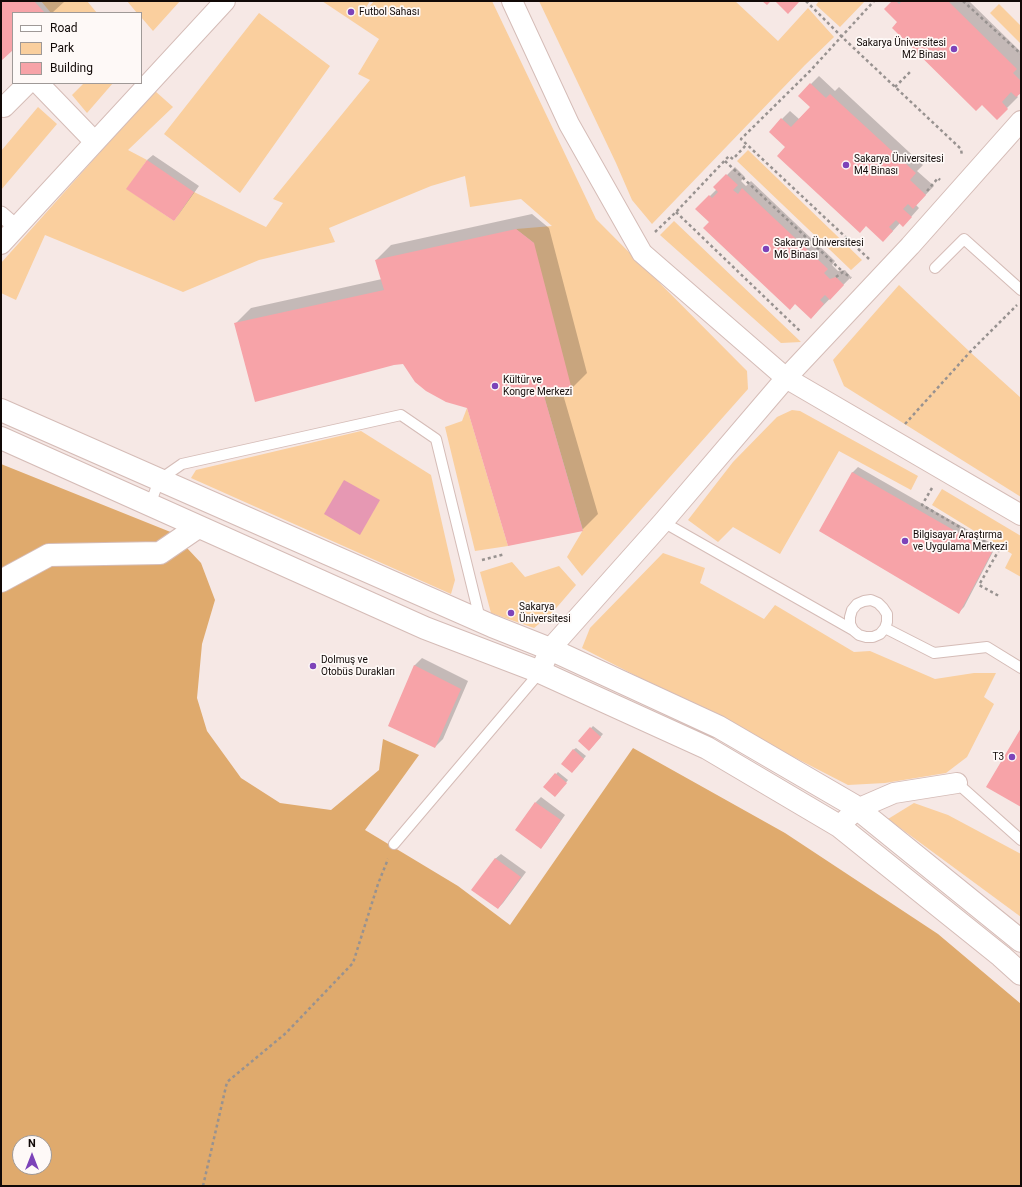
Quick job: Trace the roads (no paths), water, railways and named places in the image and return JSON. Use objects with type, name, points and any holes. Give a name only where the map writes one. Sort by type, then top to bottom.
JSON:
[{"type":"street","points":[[1,244],[225,1]]},
{"type":"street","points":[[512,1],[569,124],[642,253],[786,378],[1021,515]]},
{"type":"street","points":[[4,107],[27,84]]},
{"type":"street","points":[[39,84],[95,142]]},
{"type":"street","points":[[540,672],[550,649],[786,378],[910,246],[967,173],[1021,121]]},
{"type":"street","points":[[1,214],[16,228]]},
{"type":"street","points":[[1,410],[481,621],[550,649],[719,727],[857,809],[1021,941]]},
{"type":"street","points":[[1,438],[425,628],[540,672],[707,748],[839,826],[1021,974]]},
{"type":"street","points":[[1,581],[49,555],[160,553],[198,527]]},
{"type":"street","points":[[839,826],[857,809],[894,793],[957,783]]},
{"type":"lane","points":[[934,268],[964,239],[1021,290]]},
{"type":"lane","points":[[150,505],[159,480],[182,464],[401,415],[436,439],[481,621]]},
{"type":"lane","points":[[662,522],[854,630]]},
{"type":"lane","points":[[871,600],[878,603],[887,614],[885,628],[880,634],[866,638],[859,635],[854,630],[850,624],[850,616],[852,610],[857,604],[871,600]]},
{"type":"lane","points":[[885,628],[934,653],[987,647],[1021,668]]},
{"type":"lane","points":[[394,844],[540,672]]},
{"type":"lane","points":[[957,783],[1021,840]]},
{"type":"place","name":"Futbol Sahası","points":[[351,12]]},
{"type":"place","name":"Sakarya Üniversitesi M2 Binası","points":[[954,49]]},
{"type":"place","name":"Sakarya Üniversitesi M4 Binası","points":[[846,165]]},
{"type":"place","name":"Sakarya Üniversitesi M6 Binası","points":[[766,249]]},
{"type":"place","name":"Kültür ve Kongre Merkezi","points":[[495,386]]},
{"type":"place","name":"Bilgisayar Araştırma ve Uygulama Merkezi","points":[[905,541]]},
{"type":"place","name":"Sakarya Üniversitesi","points":[[511,613]]},
{"type":"place","name":"Dolmuş ve Otobüs Durakları","points":[[313,666]]},
{"type":"place","name":"T3","points":[[1012,757]]}]
